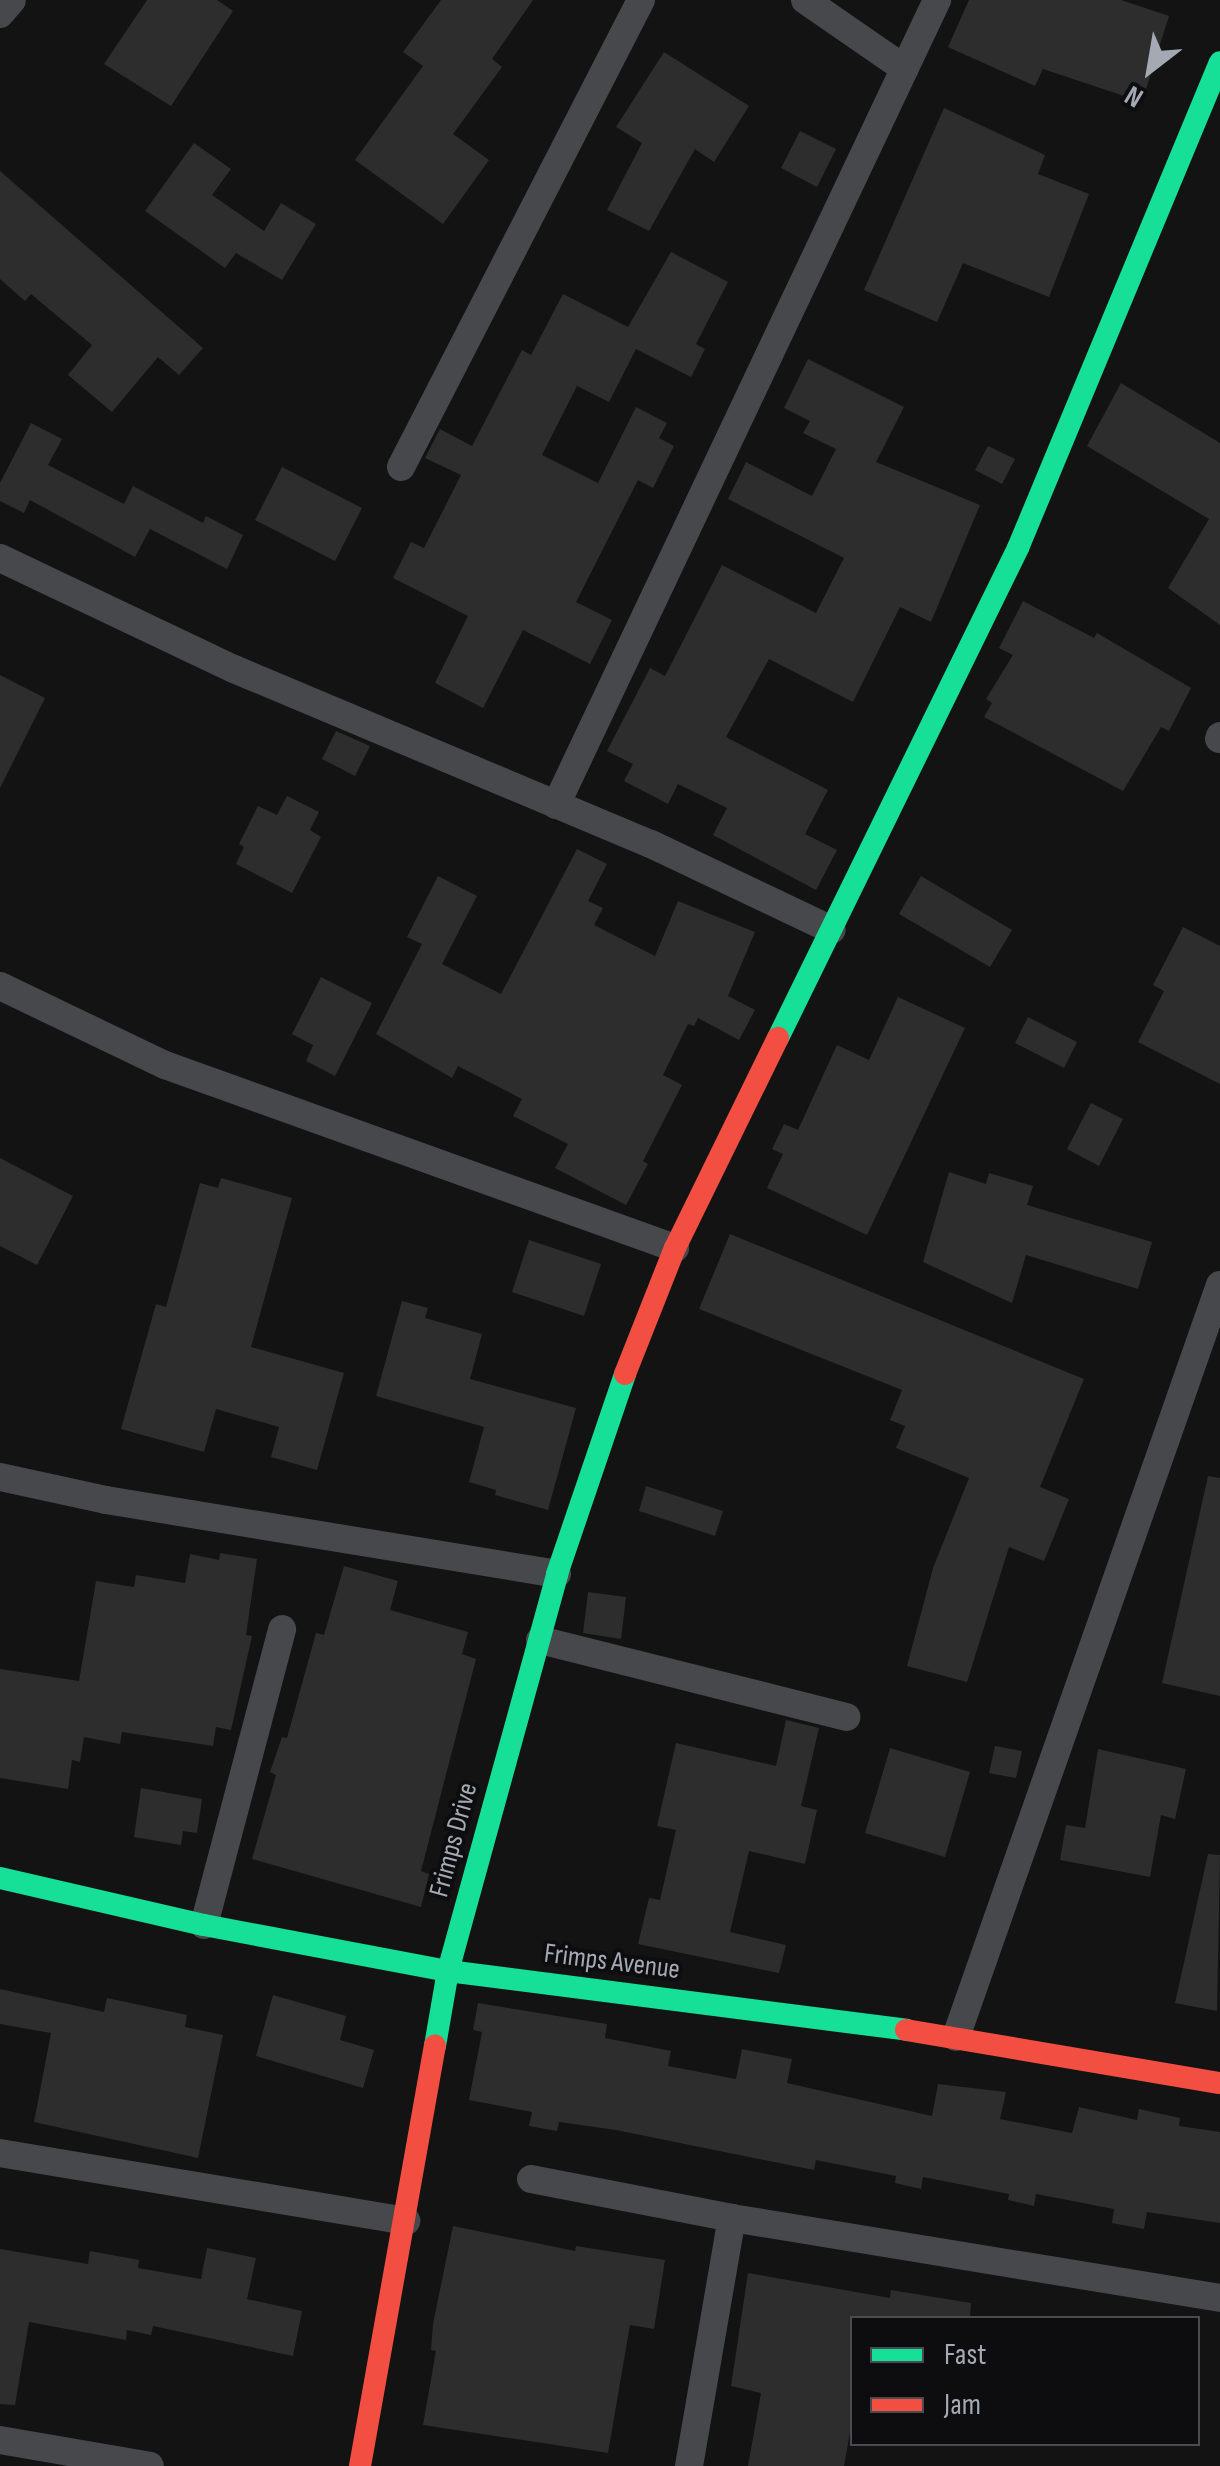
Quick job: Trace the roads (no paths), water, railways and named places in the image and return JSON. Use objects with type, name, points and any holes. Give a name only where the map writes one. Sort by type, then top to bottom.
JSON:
[{"type":"street","points":[[0,14],[12,0]]},
{"type":"street","points":[[400,467],[641,0]]},
{"type":"street","points":[[806,0],[904,68]]},
{"type":"street","points":[[556,805],[938,0]]},
{"type":"street","name":"Frimps Drive","points":[[360,2466],[448,1971],[557,1574],[626,1370],[675,1248],[1018,548],[1220,62]]},
{"type":"street","points":[[0,558],[234,669],[441,752],[651,844],[832,930]]},
{"type":"street","points":[[0,986],[166,1065],[675,1248]]},
{"type":"street","points":[[956,2036],[1220,1285]]},
{"type":"street","points":[[0,1477],[106,1500],[557,1574]]},
{"type":"street","points":[[204,1925],[282,1628]]},
{"type":"street","points":[[540,1640],[846,1717]]},
{"type":"street","name":"Frimps Avenue","points":[[0,1878],[204,1925],[448,1971],[956,2036],[1220,2083]]},
{"type":"street","points":[[0,2154],[406,2221]]},
{"type":"street","points":[[531,2179],[732,2218],[1220,2298]]},
{"type":"street","points":[[689,2466],[732,2218]]},
{"type":"street","points":[[0,2440],[150,2466]]}]
